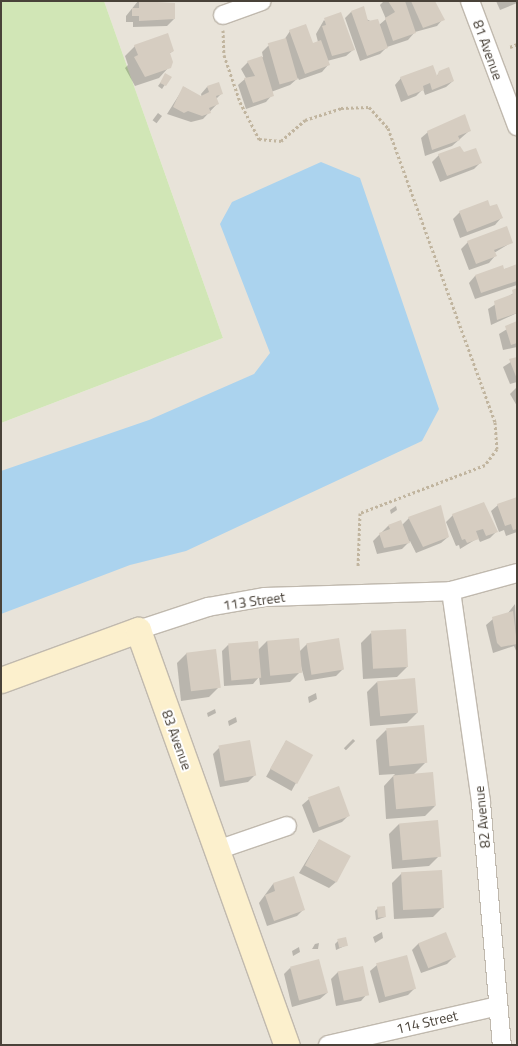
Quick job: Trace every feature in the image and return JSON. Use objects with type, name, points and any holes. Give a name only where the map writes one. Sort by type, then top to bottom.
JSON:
[{"type":"street","points":[[223,15],[262,1]]},
{"type":"street","name":"81 Avenue","points":[[470,1],[517,126]]},
{"type":"street","name":"113 Street","points":[[1,680],[138,630],[208,607],[265,596],[450,591],[517,573]]},
{"type":"street","name":"82 Avenue","points":[[450,591],[481,802],[502,1045]]},
{"type":"street","name":"83 Avenue","points":[[138,630],[287,1045]]},
{"type":"street","points":[[216,850],[287,826]]},
{"type":"street","name":"114 Street","points":[[328,1045],[498,1006]]},
{"type":"path","points":[[223,15],[224,55],[240,102],[259,139],[281,141],[305,120],[341,108],[369,108],[388,128],[495,422],[497,449],[485,465],[360,513],[358,567]]},
{"type":"path","points":[[510,47],[517,44]]},
{"type":"shaded area","points":[[104,1],[517,1],[517,1045],[1,1045],[1,423],[223,338]]},
{"type":"green space","points":[[1,1],[104,1],[223,338],[1,423]]},
{"type":"water","points":[[321,162],[360,178],[439,409],[422,441],[186,551],[130,565],[1,614],[1,471],[149,420],[254,374],[270,353],[220,224],[232,202]]},
{"type":"building","points":[[139,1],[175,3],[175,19],[139,21],[139,16],[132,16],[132,8],[139,8]]},
{"type":"building","points":[[388,1],[405,1],[416,33],[393,41],[385,18],[395,12]]},
{"type":"building","points":[[411,1],[435,1],[445,20],[423,28]]},
{"type":"building","points":[[364,6],[368,21],[378,19],[388,48],[367,56],[351,11]]},
{"type":"building","points":[[341,12],[355,50],[332,56],[322,26],[326,25],[324,18]]},
{"type":"building","points":[[306,24],[313,43],[321,40],[330,65],[305,74],[289,30]]},
{"type":"building","points":[[168,33],[174,51],[170,53],[173,62],[171,68],[145,77],[134,57],[138,55],[134,45]]},
{"type":"building","points":[[286,38],[298,79],[280,85],[268,43]]},
{"type":"building","points":[[262,56],[274,96],[253,103],[244,78],[255,76],[247,61]]},
{"type":"building","points":[[433,65],[437,76],[439,71],[449,67],[454,81],[432,90],[430,83],[423,86],[424,90],[408,96],[400,77]]},
{"type":"building","points":[[165,73],[172,77],[166,86],[160,83]]},
{"type":"building","points":[[219,82],[223,94],[216,96],[219,104],[209,108],[211,113],[202,116],[188,111],[184,113],[173,107],[183,86],[201,96],[209,92],[207,86]]},
{"type":"building","points":[[465,114],[471,131],[458,136],[460,140],[432,150],[427,131]]},
{"type":"building","points":[[460,146],[464,152],[476,148],[482,163],[447,176],[438,154]]},
{"type":"building","points":[[488,200],[490,206],[497,204],[503,218],[467,232],[459,211]]},
{"type":"building","points":[[507,226],[513,243],[494,250],[497,256],[476,264],[467,241]]},
{"type":"building","points":[[517,264],[517,281],[481,293],[475,275],[503,265],[504,269]]},
{"type":"building","points":[[517,288],[517,313],[497,320],[494,301],[513,294],[512,290]]},
{"type":"building","points":[[517,321],[517,343],[511,345],[505,326]]},
{"type":"building","points":[[517,357],[517,379],[509,359]]},
{"type":"building","points":[[517,497],[517,529],[513,530],[511,524],[505,526],[497,504]]},
{"type":"building","points":[[484,502],[498,532],[486,536],[483,529],[476,531],[479,539],[467,543],[465,539],[462,540],[452,514]]},
{"type":"building","points":[[441,505],[449,537],[423,547],[408,517]]},
{"type":"building","points":[[401,520],[410,543],[384,548],[379,533],[390,529],[388,525]]},
{"type":"building","points":[[513,611],[517,644],[501,647],[497,643],[492,617]]},
{"type":"building","points":[[406,629],[408,667],[373,669],[371,631]]},
{"type":"building","points":[[299,638],[302,673],[270,676],[267,641]]},
{"type":"building","points":[[339,638],[344,670],[311,675],[306,643]]},
{"type":"building","points":[[258,641],[261,678],[231,680],[228,644]]},
{"type":"building","points":[[216,649],[221,688],[191,691],[186,653]]},
{"type":"building","points":[[415,678],[418,713],[380,716],[377,681]]},
{"type":"building","points":[[424,725],[427,763],[389,766],[386,728]]},
{"type":"building","points":[[250,740],[256,775],[225,781],[218,746]]},
{"type":"building","points":[[286,740],[313,755],[297,784],[270,769]]},
{"type":"building","points":[[433,772],[436,806],[396,809],[393,775]]},
{"type":"building","points":[[339,786],[350,816],[319,827],[308,797]]},
{"type":"building","points":[[438,820],[441,857],[402,860],[399,823]]},
{"type":"building","points":[[319,839],[351,856],[337,882],[305,865]]},
{"type":"building","points":[[442,870],[444,908],[403,910],[401,872]]},
{"type":"building","points":[[294,876],[305,910],[274,921],[265,895],[275,891],[273,883]]},
{"type":"building","points":[[385,906],[386,917],[378,918],[377,907]]},
{"type":"building","points":[[446,932],[456,957],[428,968],[418,943]]},
{"type":"building","points":[[346,937],[348,946],[339,948],[337,939]]},
{"type":"building","points":[[407,955],[416,989],[385,997],[376,963]]},
{"type":"building","points":[[319,959],[328,993],[299,1001],[290,967]]},
{"type":"building","points":[[363,966],[369,995],[344,1001],[338,971]]}]
